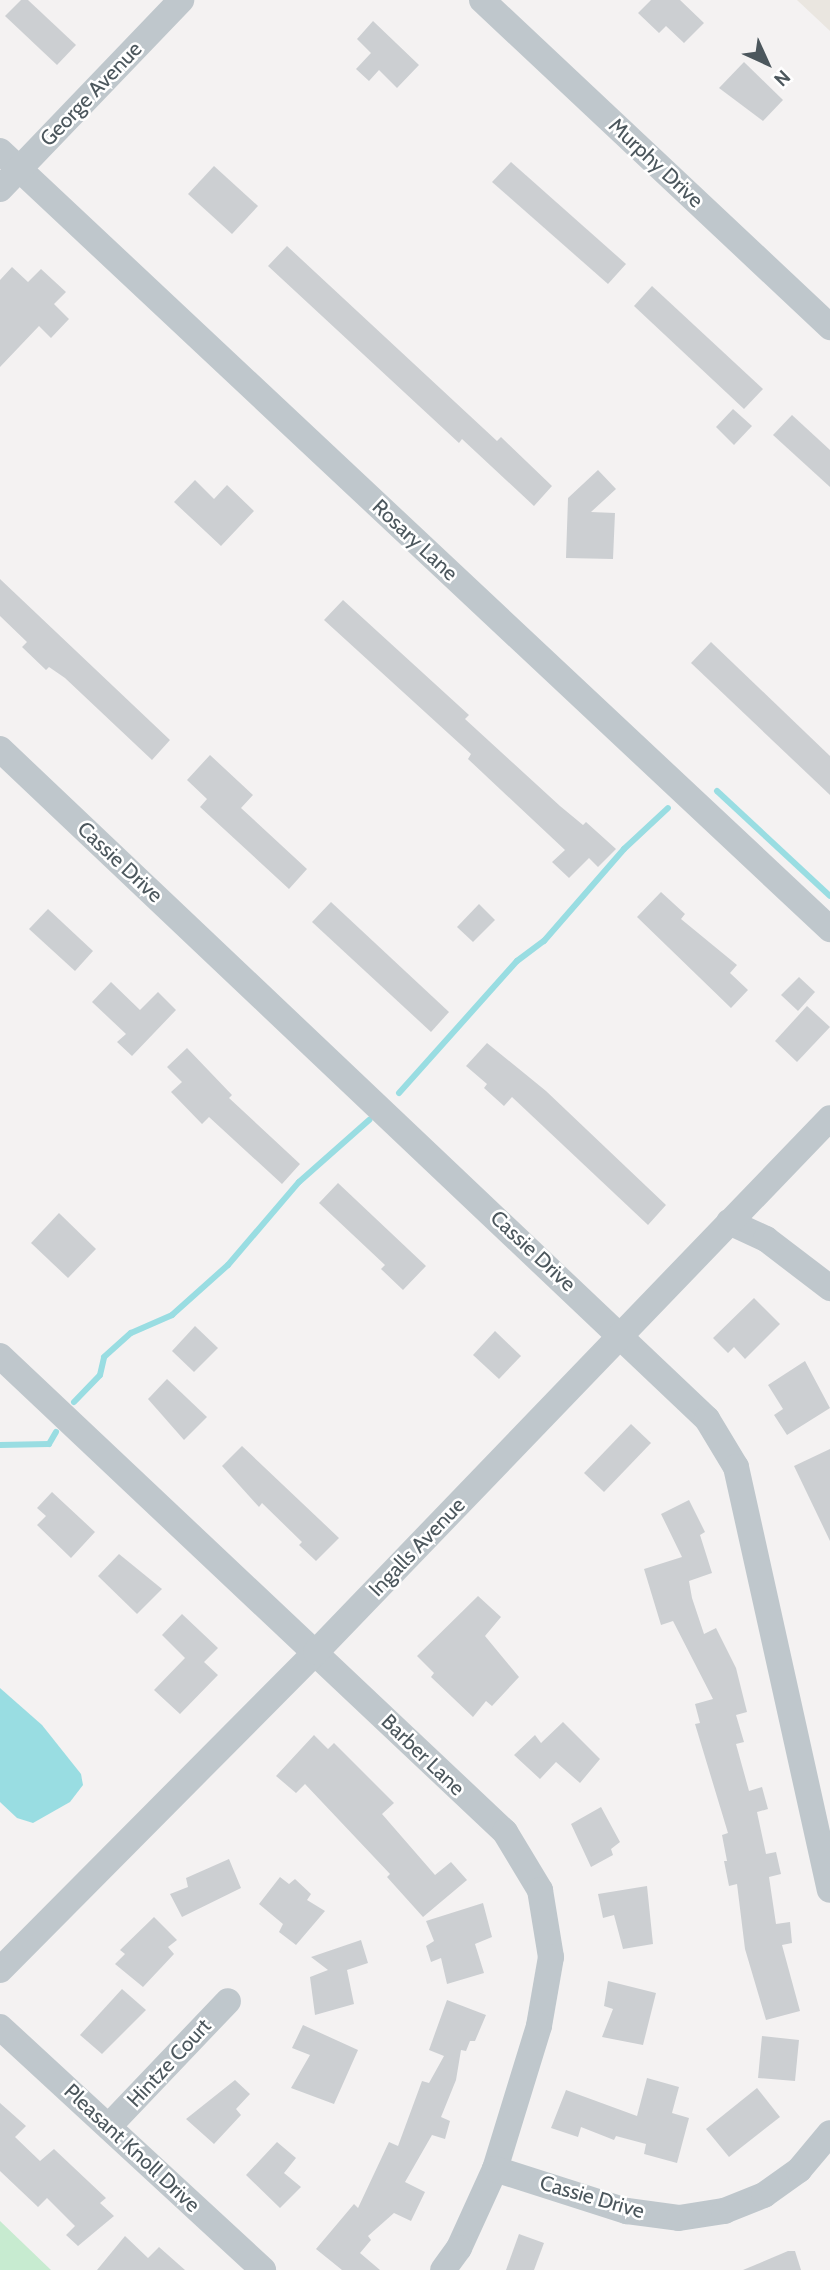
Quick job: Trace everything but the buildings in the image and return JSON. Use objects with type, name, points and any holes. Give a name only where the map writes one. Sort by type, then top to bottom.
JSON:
[{"type":"street","name":"George Avenue","points":[[0,189],[181,0]]},
{"type":"street","name":"Murphy Drive","points":[[482,0],[830,327]]},
{"type":"street","name":"Rosary Lane","points":[[0,150],[830,929]]},
{"type":"street","name":"Cassie Drive","points":[[0,749],[623,1335],[707,1419],[736,1467],[830,1891]]},
{"type":"street","name":"Ingalls Avenue","points":[[0,1970],[316,1652],[830,1118]]},
{"type":"street","points":[[729,1222],[766,1239],[830,1288]]},
{"type":"street","name":"Barber Lane","points":[[0,1356],[505,1832],[540,1890],[551,1957],[539,2025],[495,2169],[459,2249],[443,2270]]},
{"type":"street","name":"Hintze Court","points":[[110,2125],[228,2001]]},
{"type":"street","name":"Pleasant Knoll Drive","points":[[0,2027],[110,2125],[263,2270]]},
{"type":"street","name":"Cassie Drive","points":[[495,2169],[627,2211],[679,2218],[724,2211],[764,2195],[799,2170],[830,2133]]},
{"type":"shaded area","points":[[797,0],[830,0],[830,31]]},
{"type":"green space","points":[[0,2221],[51,2270],[0,2270]]},
{"type":"water","points":[[0,1688],[42,1725],[81,1774],[83,1785],[70,1802],[33,1823],[17,1818],[0,1802]]},
{"type":"waterway","points":[[717,791],[830,896]]},
{"type":"waterway","points":[[399,1093],[517,961],[544,941],[624,849],[668,808]]},
{"type":"waterway","points":[[74,1402],[100,1375],[104,1357],[131,1333],[172,1315],[228,1265],[299,1182],[369,1120]]},
{"type":"waterway","points":[[0,1445],[49,1444],[56,1432]]}]
